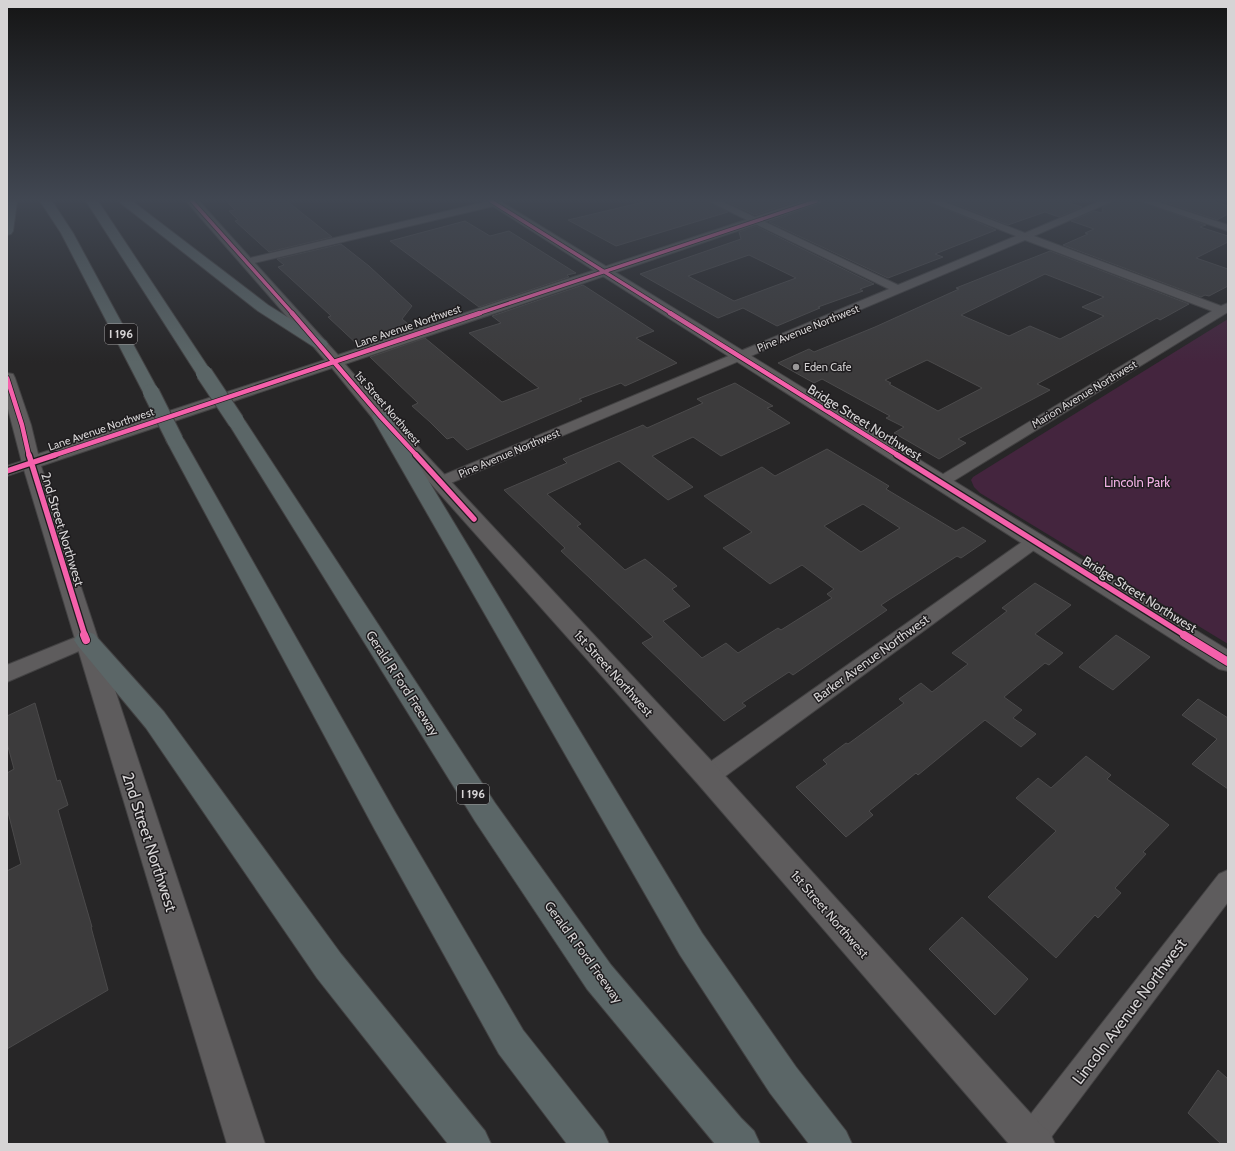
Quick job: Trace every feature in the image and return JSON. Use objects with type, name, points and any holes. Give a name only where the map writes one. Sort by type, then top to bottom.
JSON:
[{"type":"highway","name":"I 196","points":[[78,255],[176,440],[385,821],[511,1042],[590,1144]]},
{"type":"highway","name":"Gerald R Ford Freeway","points":[[127,255],[236,421],[485,812],[599,977],[728,1131],[741,1144]]},
{"type":"highway","points":[[194,255],[263,308],[320,344]]},
{"type":"highway","points":[[381,417],[691,944],[783,1080],[833,1144]]},
{"type":"highway","points":[[86,640],[155,720],[329,966],[472,1144]]},
{"type":"street","name":"1st Street Northwest","points":[[240,255],[320,344],[381,417],[708,776],[1033,1142]]},
{"type":"street","points":[[246,262],[276,255]]},
{"type":"street","name":"Bridge Street Northwest","points":[[577,255],[1228,662]]},
{"type":"street","name":"Lane Avenue Northwest","points":[[7,471],[657,255]]},
{"type":"street","points":[[824,255],[899,290]]},
{"type":"street","name":"Pine Avenue Northwest","points":[[440,482],[983,255]]},
{"type":"street","points":[[1074,255],[1225,309]]},
{"type":"street","name":"Marion Avenue Northwest","points":[[941,482],[1225,309]]},
{"type":"street","name":"2nd Street Northwest","points":[[7,378],[22,425],[31,463],[86,640],[246,1144]]},
{"type":"street","name":"Barker Avenue Northwest","points":[[708,776],[1035,541]]},
{"type":"street","points":[[7,674],[86,640]]},
{"type":"street","name":"Lincoln Avenue Northwest","points":[[1033,1142],[1228,882]]},
{"type":"green space","name":"Lincoln Park","points":[[1228,319],[1228,644],[980,493],[974,487],[971,480],[973,477]]},
{"type":"building","points":[[295,255],[355,255],[412,306],[402,319],[413,328],[359,346],[328,317],[331,316],[278,267],[284,265],[277,259]]},
{"type":"building","points":[[408,255],[547,255],[576,273],[567,275],[569,277],[479,307]]},
{"type":"building","points":[[696,255],[814,255],[874,284],[860,289],[863,291],[818,307],[820,308],[777,326],[743,308],[718,318],[640,274]],"holes":[[[749,255],[796,278],[734,301],[688,276]]]},
{"type":"building","points":[[839,255],[937,255],[943,257],[888,278]]},
{"type":"building","points":[[1041,255],[1060,255],[1189,304],[1160,320],[1157,318],[1037,384],[1050,390],[958,439],[966,443],[939,459],[894,433],[904,427],[886,418],[890,416],[822,379],[814,383],[778,363],[809,349],[814,352],[875,327],[959,289],[956,288]],"holes":[[[1045,274],[1104,297],[1082,307],[1104,316],[1060,339],[1030,326],[1009,336],[961,315]],[[927,360],[982,388],[938,411],[889,384],[891,383],[885,380]]]},
{"type":"building","points":[[1089,255],[1203,255],[1196,258],[1228,269],[1228,286],[1209,296],[1205,295],[1201,297]]},
{"type":"building","points":[[583,285],[654,331],[636,338],[677,363],[625,386],[621,383],[579,399],[582,401],[467,450],[453,437],[447,439],[412,406],[418,403],[370,357],[425,338],[502,402],[539,388],[469,333],[501,323],[492,316]]},
{"type":"building","points":[[735,383],[773,406],[767,408],[790,423],[721,456],[693,437],[652,456],[693,487],[668,500],[619,461],[547,494],[581,524],[577,526],[625,570],[645,559],[677,586],[672,589],[690,606],[663,621],[702,658],[726,643],[738,653],[778,628],[781,630],[832,598],[827,594],[834,589],[802,565],[770,584],[723,548],[752,532],[704,496],[762,467],[775,476],[827,449],[889,486],[886,489],[956,531],[963,527],[986,541],[961,558],[957,556],[881,605],[887,610],[793,675],[789,672],[742,703],[746,706],[724,721],[642,643],[653,637],[561,551],[565,548],[504,490],[567,463],[563,459],[643,425],[647,428],[703,403],[697,399]],"holes":[[[863,504],[900,528],[861,552],[824,526]]]},
{"type":"building","points":[[1035,583],[1071,605],[1035,634],[1063,653],[1049,665],[1045,663],[1004,697],[1022,710],[1013,718],[1036,734],[1021,747],[985,720],[918,775],[916,773],[869,811],[873,815],[846,837],[796,787],[827,764],[823,760],[846,743],[848,744],[904,703],[899,699],[921,683],[932,692],[968,664],[952,653],[1007,611],[1002,608]]},
{"type":"building","points":[[1116,635],[1150,657],[1113,690],[1079,667]]},
{"type":"building","points":[[1198,699],[1228,718],[1228,789],[1192,764],[1217,739],[1182,715]]},
{"type":"building","points":[[35,703],[57,781],[60,780],[68,805],[58,810],[92,927],[108,990],[7,1049],[7,871],[21,864],[7,808],[7,773],[14,769],[7,743],[7,716]]},
{"type":"building","points":[[1086,756],[1111,775],[1107,779],[1169,825],[1143,852],[1146,854],[1115,888],[1121,893],[1098,918],[1095,915],[1056,958],[988,897],[1056,831],[1016,798],[1038,778],[1051,788]]},
{"type":"building","points":[[962,917],[1028,979],[995,1015],[929,949]]},
{"type":"building","points":[[1218,1070],[1228,1079],[1228,1144],[1221,1144],[1188,1113]]},
{"type":"cycle path","points":[[240,255],[320,344],[381,417],[474,519]]},
{"type":"cycle path","points":[[577,255],[1228,662]]},
{"type":"cycle path","points":[[7,471],[655,255]]},
{"type":"cycle path","points":[[7,378],[22,425],[31,463],[86,640]]},
{"type":"place","name":"Eden Cafe","points":[[796,367]]}]
